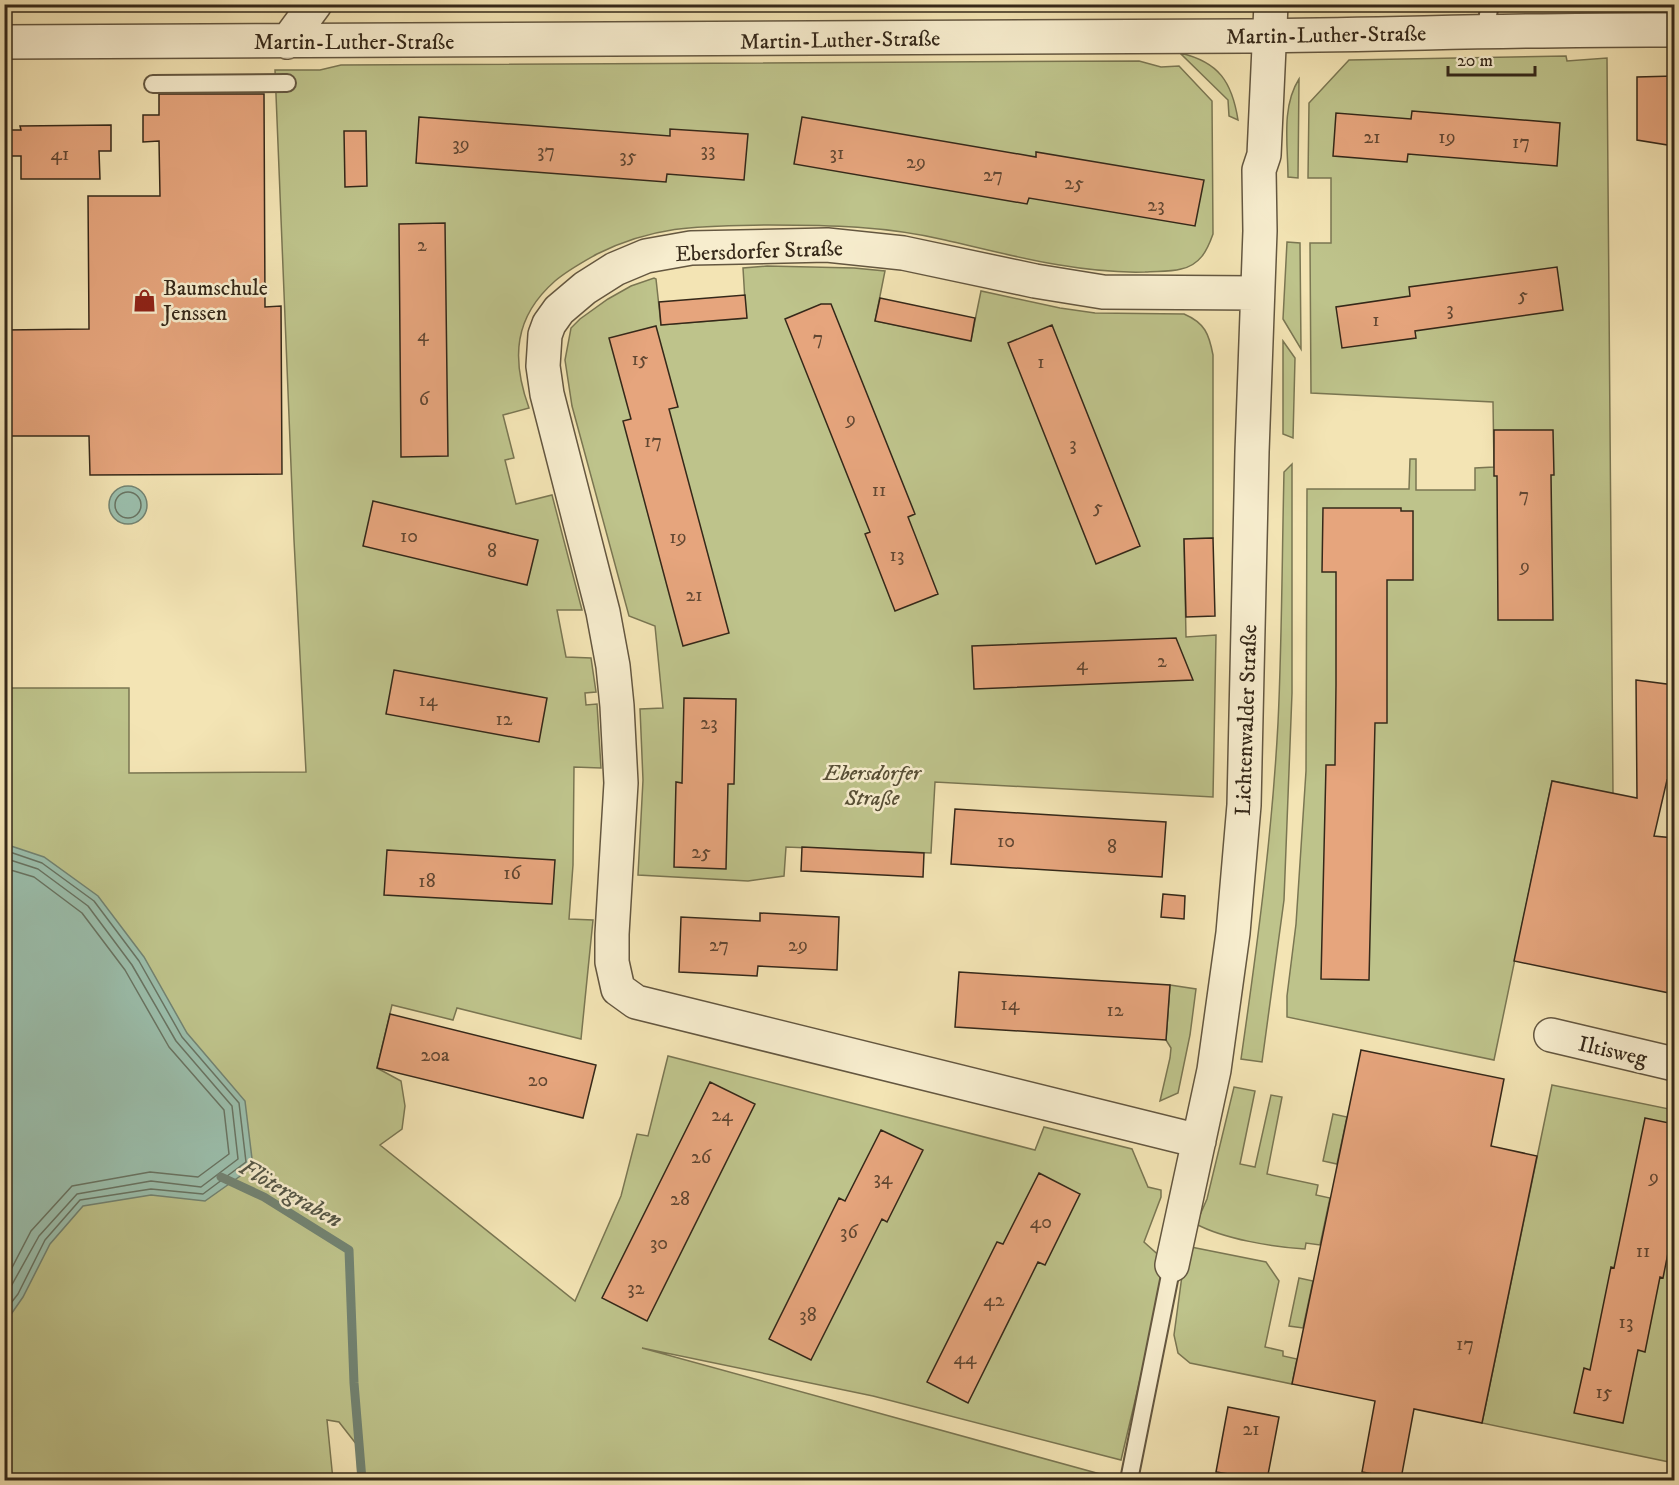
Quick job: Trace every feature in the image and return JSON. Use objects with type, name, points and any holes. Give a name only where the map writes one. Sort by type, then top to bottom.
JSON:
[{"type":"street","points":[[287,42],[315,4]]},
{"type":"street","name":"Martin-Luther-Straße","points":[[4,42],[287,42],[1261,20],[1487,18],[1674,30]]},
{"type":"street","name":"Lichtenwalder Straße","points":[[1172,1264],[1214,1070],[1233,933],[1244,805],[1260,231],[1259,170],[1252,156],[1261,20]]},
{"type":"street","name":"Ebersdorfer Straße","points":[[1199,1141],[636,1002],[618,989],[612,963],[612,944],[621,783],[613,666],[603,612],[547,394],[543,366],[545,335],[549,324],[559,310],[585,288],[615,269],[646,256],[691,248],[827,245],[903,253],[1035,281],[1103,292],[1257,293]]},
{"type":"street","name":"Iltisweg","points":[[1551,1035],[1674,1064]]},
{"type":"lane","points":[[153,84],[287,83]]},
{"type":"lane","points":[[1129,1480],[1172,1264]]},
{"type":"green space","points":[[1180,53],[1205,62],[1221,76],[1232,95],[1238,120],[1229,116],[1228,100]]},
{"type":"green space","points":[[1566,56],[1567,61],[1607,58],[1613,794],[1552,781],[1494,1060],[1287,1017],[1287,996],[1296,924],[1306,771],[1307,489],[1409,489],[1410,459],[1416,459],[1416,490],[1475,490],[1475,468],[1494,467],[1493,402],[1311,393],[1310,243],[1331,243],[1331,178],[1308,178],[1309,103],[1349,60]]},
{"type":"green space","points":[[1139,61],[1161,67],[1179,66],[1212,101],[1213,234],[1202,256],[1188,267],[1172,271],[1145,272],[1095,270],[1044,262],[923,235],[879,229],[814,225],[723,226],[661,232],[619,244],[570,270],[541,295],[531,309],[520,339],[520,372],[529,408],[503,415],[514,458],[505,460],[516,504],[552,495],[582,610],[557,610],[566,657],[591,658],[596,692],[585,693],[586,705],[597,704],[601,768],[574,767],[573,865],[569,919],[593,920],[581,1039],[457,1008],[453,1020],[392,1005],[377,1068],[401,1081],[405,1106],[402,1129],[380,1145],[575,1301],[621,1196],[637,1134],[648,1136],[668,1056],[1035,1150],[1044,1127],[1132,1149],[1148,1187],[1161,1190],[1161,1197],[1144,1242],[1164,1260],[1148,1346],[1121,1460],[873,1396],[642,1348],[1122,1480],[358,1480],[357,1445],[339,1422],[327,1420],[333,1480],[5,1480],[4,688],[129,688],[129,773],[306,772],[275,70],[320,70],[341,65]]},
{"type":"green space","points":[[1299,79],[1298,178],[1288,177],[1287,127],[1293,90]]},
{"type":"green space","points":[[1287,242],[1300,243],[1301,349],[1283,319]]},
{"type":"green space","points":[[767,266],[885,271],[875,321],[971,340],[981,291],[1095,313],[1184,314],[1201,325],[1208,335],[1213,355],[1213,538],[1184,539],[1186,637],[1216,635],[1213,797],[935,782],[931,853],[786,847],[784,876],[748,881],[638,875],[643,780],[640,709],[663,708],[655,626],[629,616],[572,406],[565,360],[571,328],[608,299],[631,286],[654,278],[656,279],[661,325],[746,318],[743,268]]},
{"type":"green space","points":[[1283,341],[1295,358],[1293,438],[1283,434]]},
{"type":"green space","points":[[1292,464],[1292,693],[1284,900],[1262,1062],[1241,1059],[1272,808],[1279,692],[1284,472]]},
{"type":"green space","points":[[1170,985],[1196,989],[1190,1035],[1178,1093],[1160,1101],[1171,1048],[1166,1040]]},
{"type":"green space","points":[[1552,1085],[1674,1110],[1674,1463],[1482,1423]]},
{"type":"green space","points":[[1234,1087],[1255,1091],[1240,1164],[1255,1167],[1271,1095],[1282,1097],[1267,1174],[1318,1185],[1316,1195],[1330,1198],[1320,1245],[1306,1243],[1305,1249],[1264,1244],[1220,1234],[1196,1224],[1207,1199]]},
{"type":"green space","points":[[1333,1114],[1347,1117],[1337,1164],[1323,1161]]},
{"type":"green space","points":[[1186,1246],[1266,1262],[1279,1281],[1265,1347],[1283,1351],[1283,1356],[1297,1359],[1292,1384],[1190,1363],[1178,1353],[1174,1335]]},
{"type":"green space","points":[[1299,1278],[1313,1281],[1303,1328],[1289,1326]]},
{"type":"water","points":[[128,486],[141,492],[147,505],[141,518],[128,524],[115,518],[109,505],[115,492]]},
{"type":"water","points":[[5,844],[44,857],[98,896],[144,957],[187,1033],[245,1101],[253,1167],[205,1201],[151,1195],[83,1206],[50,1244],[23,1297],[5,1323]]},
{"type":"building","points":[[1674,76],[1674,146],[1637,140],[1637,77]]},
{"type":"building","points":[[159,94],[264,94],[265,307],[281,306],[282,474],[90,475],[89,436],[4,436],[4,330],[89,329],[88,196],[160,196],[159,141],[143,142],[143,115],[159,115]]},
{"type":"building","points":[[1412,111],[1560,123],[1557,166],[1408,154],[1407,162],[1333,156],[1336,113],[1411,119]]},
{"type":"building","points":[[419,117],[670,136],[670,129],[748,134],[744,180],[667,174],[666,182],[416,163]]},
{"type":"building","points":[[802,117],[1036,157],[1036,152],[1204,180],[1195,226],[1029,198],[1027,204],[794,164]]},
{"type":"building","points":[[111,125],[111,151],[99,151],[100,179],[21,179],[21,156],[4,156],[4,130],[21,130],[20,126]]},
{"type":"building","points":[[344,131],[366,131],[367,186],[345,187]]},
{"type":"building","points":[[445,223],[448,456],[401,457],[399,224]]},
{"type":"building","points":[[1557,267],[1563,310],[1415,331],[1416,338],[1342,348],[1336,307],[1410,296],[1409,287]]},
{"type":"building","points":[[745,295],[747,318],[661,325],[659,302]]},
{"type":"building","points":[[880,298],[975,318],[971,341],[875,321]]},
{"type":"building","points":[[821,304],[831,304],[915,514],[908,517],[938,594],[895,611],[865,534],[870,532],[785,319]]},
{"type":"building","points":[[1052,325],[1140,546],[1096,564],[1008,343]]},
{"type":"building","points":[[656,326],[678,407],[669,409],[729,633],[683,646],[623,421],[631,419],[609,338]]},
{"type":"building","points":[[1494,430],[1553,430],[1554,475],[1551,475],[1553,620],[1498,620],[1497,476],[1494,476]]},
{"type":"building","points":[[373,501],[538,540],[527,585],[363,546]]},
{"type":"building","points":[[1323,508],[1401,508],[1401,511],[1413,511],[1413,580],[1387,580],[1387,723],[1375,723],[1369,980],[1321,979],[1326,765],[1335,765],[1336,685],[1336,572],[1322,572]]},
{"type":"building","points":[[1213,538],[1215,616],[1186,617],[1184,539]]},
{"type":"building","points":[[1176,638],[1193,680],[974,689],[972,646]]},
{"type":"building","points":[[394,670],[547,698],[539,742],[386,714]]},
{"type":"building","points":[[1636,680],[1674,685],[1674,782],[1667,780],[1654,836],[1674,838],[1674,994],[1514,961],[1552,781],[1637,798]]},
{"type":"building","points":[[684,698],[736,699],[734,784],[728,784],[726,869],[674,867],[676,782],[682,783]]},
{"type":"building","points":[[955,809],[1166,822],[1162,877],[951,864]]},
{"type":"building","points":[[802,847],[924,853],[923,877],[801,871]]},
{"type":"building","points":[[387,850],[555,860],[552,904],[384,895]]},
{"type":"building","points":[[1163,894],[1185,896],[1184,919],[1161,917]]},
{"type":"building","points":[[760,913],[839,917],[837,970],[758,966],[757,976],[679,972],[681,917],[760,921]]},
{"type":"building","points":[[959,972],[1170,985],[1166,1040],[955,1027]]},
{"type":"building","points":[[390,1014],[596,1065],[583,1118],[377,1068]]},
{"type":"building","points":[[1361,1050],[1504,1079],[1491,1146],[1537,1156],[1482,1423],[1414,1409],[1401,1479],[1362,1472],[1375,1401],[1292,1384]]},
{"type":"building","points":[[710,1082],[755,1104],[647,1321],[602,1298]]},
{"type":"building","points":[[1645,1118],[1674,1124],[1674,1223],[1663,1278],[1660,1277],[1645,1352],[1638,1350],[1623,1423],[1574,1413],[1584,1368],[1590,1370]]},
{"type":"building","points":[[881,1130],[923,1150],[887,1222],[882,1219],[811,1360],[769,1339],[839,1198],[845,1201]]},
{"type":"building","points":[[1039,1173],[1080,1194],[1045,1265],[1038,1262],[968,1403],[927,1382],[997,1242],[1003,1244]]},
{"type":"building","points":[[1228,1407],[1279,1417],[1267,1480],[1216,1472]]},
{"type":"waterway","name":"Flötergraben","points":[[221,1177],[264,1197],[349,1250],[354,1383],[362,1480]]},
{"type":"place","name":"Baumschule Jenssen","points":[[145,300]]}]
